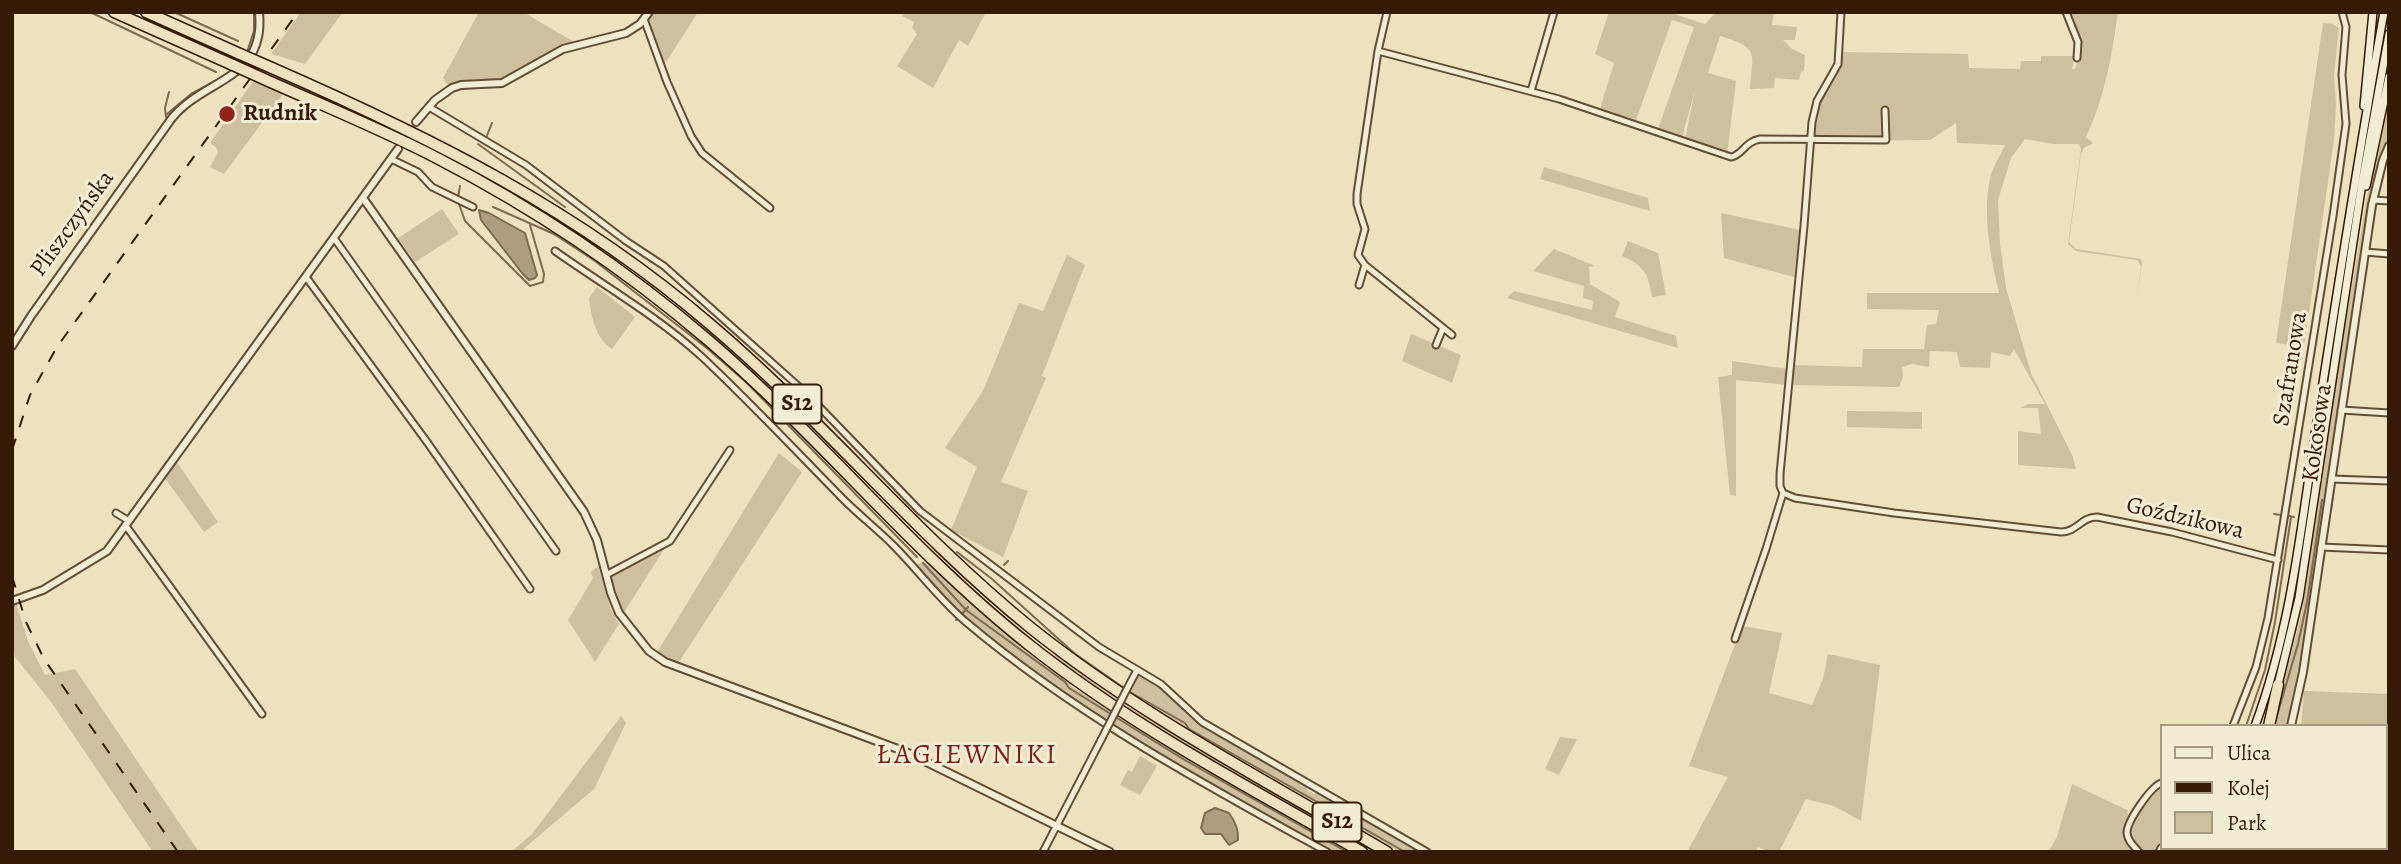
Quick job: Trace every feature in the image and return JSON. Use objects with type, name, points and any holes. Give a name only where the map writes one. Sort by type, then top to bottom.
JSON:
[{"type":"highway","name":"S12","points":[[114,12],[384,132],[468,175],[561,229],[619,269],[732,360],[940,568],[1029,645],[1087,688],[1141,723],[1362,852]]},
{"type":"highway","name":"S12","points":[[146,12],[373,113],[466,158],[537,199],[622,255],[692,309],[760,369],[948,556],[1033,629],[1145,709],[1387,852]]},
{"type":"highway","points":[[2269,724],[2278,685]]},
{"type":"main road","points":[[2362,134],[2373,12]]},
{"type":"main road","points":[[2256,724],[2276,662],[2291,595],[2362,134],[2384,12]]},
{"type":"main road","points":[[2265,724],[2291,637],[2357,214],[2389,34]]},
{"type":"main road","points":[[2357,214],[2370,171],[2389,77]]},
{"type":"street","name":"Pliszczyńska","points":[[12,346],[167,125],[189,101],[243,66],[258,36],[259,12]]},
{"type":"street","points":[[416,122],[440,95],[454,87],[502,83],[559,51],[578,44],[616,37],[629,31],[649,12]]},
{"type":"street","points":[[1387,12],[1378,51],[1357,194],[1357,204],[1365,229],[1358,255],[1365,265],[1452,335]]},
{"type":"street","points":[[1531,91],[1555,12]]},
{"type":"street","points":[[1735,639],[1783,493],[1780,474],[1810,140],[1816,104],[1838,64],[1842,12]]},
{"type":"street","points":[[2066,12],[2078,42],[2077,58]]},
{"type":"street","name":"Szafranowa","points":[[2234,724],[2262,646],[2333,216],[2346,124],[2342,75],[2346,27],[2342,12]]},
{"type":"street","points":[[644,19],[671,92],[691,136],[702,153],[771,208]]},
{"type":"street","points":[[1378,51],[1618,117],[1729,157],[1737,156],[1747,144],[1757,140],[1886,140],[1885,110]]},
{"type":"street","points":[[429,107],[526,165],[626,241],[664,266],[806,393],[927,517],[1105,651],[1166,688],[1202,722],[1427,852]]},
{"type":"street","name":"Kokosowa","points":[[2291,724],[2301,680],[2373,200],[2389,146]]},
{"type":"street","points":[[12,601],[35,594],[102,556],[398,149]]},
{"type":"street","points":[[391,159],[418,172],[432,187],[473,207]]},
{"type":"street","points":[[363,198],[584,512],[597,540],[614,600],[622,618],[649,651],[660,659],[898,748],[1110,852]]},
{"type":"street","points":[[2373,200],[2389,201]]},
{"type":"street","points":[[334,238],[556,551]]},
{"type":"street","points":[[555,251],[698,354],[755,408],[851,508],[896,548],[950,608],[989,640],[1072,702],[1155,756],[1328,852]]},
{"type":"street","points":[[2365,252],[2389,254]]},
{"type":"street","points":[[1359,285],[1365,265]]},
{"type":"street","points":[[306,277],[530,589]]},
{"type":"street","points":[[1436,345],[1443,328]]},
{"type":"street","points":[[2341,410],[2389,413]]},
{"type":"street","points":[[606,575],[670,541],[730,450]]},
{"type":"street","points":[[2331,479],[2389,481]]},
{"type":"street","name":"Goździkowa","points":[[1783,493],[1795,498],[1881,511],[2061,532],[2071,531],[2084,520],[2094,517],[2172,532],[2278,560]]},
{"type":"street","points":[[117,513],[127,523],[262,714]]},
{"type":"street","points":[[2321,547],[2389,550]]},
{"type":"street","points":[[1043,852],[1137,670]]},
{"type":"street","points":[[2139,852],[2128,838],[2128,826],[2152,788],[2160,784]]},
{"type":"green space","points":[[301,12],[343,12],[305,64],[271,54]]},
{"type":"green space","points":[[479,12],[523,12],[574,42],[503,78],[448,85],[443,78]]},
{"type":"green space","points":[[645,12],[698,12],[661,70],[642,17]]},
{"type":"green space","points":[[904,12],[985,14],[968,46],[959,40],[933,88],[897,66],[917,34],[912,28],[914,22],[902,16]]},
{"type":"green space","points":[[1609,12],[1668,12],[1705,24],[1716,12],[1774,12],[1772,25],[1797,27],[1795,40],[1783,40],[1792,49],[1805,55],[1804,71],[1801,72],[1799,80],[1775,78],[1774,88],[1750,89],[1751,53],[1742,44],[1720,36],[1708,73],[1736,81],[1727,155],[1685,139],[1695,90],[1682,138],[1658,129],[1694,27],[1672,20],[1636,120],[1600,109],[1614,63],[1595,54]]},
{"type":"green space","points":[[2066,12],[2118,12],[2103,91],[2086,137],[2093,143],[2084,148],[2081,154],[2069,242],[2076,249],[2141,259],[2142,263],[2137,296],[2141,266],[2137,260],[2076,251],[2068,244],[2081,149],[2079,144],[2053,144],[2025,139],[2011,158],[1998,200],[2006,288],[2031,373],[2073,457],[2076,469],[2018,465],[2018,431],[2041,434],[2038,408],[2021,408],[2028,404],[2045,404],[2014,349],[2010,356],[1991,352],[1990,368],[1960,367],[1957,352],[1930,351],[1929,367],[1912,364],[1902,367],[1903,377],[1899,387],[1791,385],[1792,365],[1862,367],[1863,349],[1924,349],[1927,325],[1936,324],[1939,310],[1867,309],[1867,293],[1999,293],[1991,251],[1987,207],[1991,175],[2005,145],[1957,143],[1956,123],[1930,140],[1812,141],[1819,102],[1836,71],[1842,52],[1968,54],[1969,68],[2020,69],[2021,61],[2041,61],[2041,56],[2075,56],[2072,69],[2075,69],[2079,46]]},
{"type":"green space","points":[[2387,12],[2388,20],[2292,611],[2272,688],[2261,724],[2258,724],[2285,637],[2349,226]]},
{"type":"green space","points":[[2323,23],[2339,28],[2334,76],[2334,140],[2304,347],[2276,343]]},
{"type":"green space","points":[[254,80],[284,93],[224,174],[210,167],[218,152],[210,143]]},
{"type":"green space","points":[[2389,106],[2389,142],[2381,157],[2370,201],[2297,686],[2289,724],[2273,724],[2302,612],[2337,375],[2367,196],[2385,110]]},
{"type":"green space","points":[[1544,167],[1648,198],[1650,211],[1540,179]]},
{"type":"green space","points":[[442,209],[459,234],[415,262],[398,238]]},
{"type":"green space","points":[[1721,213],[1800,230],[1794,277],[1724,258]]},
{"type":"green space","points":[[1628,241],[1658,253],[1666,295],[1652,297],[1649,282],[1641,267],[1622,256]]},
{"type":"green space","points":[[1554,249],[1595,266],[1589,267],[1590,284],[1620,302],[1615,317],[1676,336],[1678,348],[1507,298],[1514,291],[1592,310],[1593,301],[1583,298],[1584,286],[1533,271]]},
{"type":"green space","points":[[1067,255],[1085,265],[1042,376],[1046,378],[1001,482],[1028,491],[1003,557],[951,530],[977,467],[945,448],[983,391],[1019,303],[1043,311]]},
{"type":"green space","points":[[597,287],[635,317],[612,349],[598,333],[593,320],[589,298]]},
{"type":"green space","points":[[1411,334],[1461,355],[1452,383],[1402,361]]},
{"type":"green space","points":[[1732,361],[1788,369],[1787,385],[1736,380],[1736,496],[1730,495],[1718,377],[1732,375]]},
{"type":"green space","points":[[1847,411],[1922,412],[1922,429],[1847,427]]},
{"type":"green space","points":[[779,453],[802,472],[677,665],[656,654]]},
{"type":"green space","points":[[176,461],[218,522],[204,532],[164,477]]},
{"type":"green space","points":[[666,546],[623,614],[617,603],[610,575]]},
{"type":"green space","points":[[926,560],[990,620],[1071,686],[1349,852],[1331,852],[1206,783],[1131,739],[1046,681],[959,614],[917,567]]},
{"type":"green space","points":[[598,566],[611,610],[619,624],[595,662],[568,620],[593,578],[591,572]]},
{"type":"green space","points":[[16,603],[28,641],[45,675],[75,669],[199,852],[153,852],[51,702],[15,657],[12,605]]},
{"type":"green space","points":[[1742,626],[1782,633],[1769,693],[1812,705],[1823,679],[1828,654],[1880,665],[1861,821],[1834,806],[1806,799],[1779,852],[1758,847],[1755,852],[1687,852],[1728,777],[1689,766]]},
{"type":"green space","points":[[1058,652],[1377,852],[1370,852],[1169,738],[1052,659]]},
{"type":"green space","points":[[1138,676],[1160,686],[1193,718],[1307,786],[1307,790],[1314,794],[1317,792],[1422,852],[1399,852],[1130,694]]},
{"type":"green space","points":[[2304,691],[2389,694],[2389,740],[2387,724],[2301,724]]},
{"type":"green space","points":[[621,716],[626,723],[594,789],[520,852],[511,852],[532,834]]},
{"type":"green space","points":[[1560,737],[1577,739],[1559,775],[1545,769]]},
{"type":"green space","points":[[1140,756],[1157,766],[1140,795],[1120,785],[1128,770],[1132,772]]},
{"type":"green space","points":[[2072,784],[2129,811],[2125,835],[2134,852],[2048,852],[2057,837]]},
{"type":"green space","points":[[2160,789],[2160,844],[2153,852],[2145,852],[2132,832],[2135,822]]},
{"type":"shaded area","points":[[479,210],[525,233],[537,275],[535,278],[529,280],[522,273],[481,220]]},
{"type":"shaded area","points":[[1215,808],[1229,813],[1236,825],[1238,840],[1229,845],[1221,834],[1205,834],[1201,828],[1205,813]]},
{"type":"waterway","points":[[90,12],[216,72]]},
{"type":"waterway","points":[[174,12],[238,41]]},
{"type":"waterway","points":[[247,52],[254,31],[254,12]]},
{"type":"waterway","points":[[167,114],[191,94],[221,78]]},
{"type":"waterway","points":[[166,117],[169,92]]},
{"type":"waterway","points":[[486,138],[492,123]]},
{"type":"waterway","points":[[478,144],[565,207]]},
{"type":"waterway","points":[[458,198],[460,186]]},
{"type":"waterway","points":[[459,204],[465,221],[530,286],[543,282],[544,274],[530,225]]},
{"type":"waterway","points":[[493,207],[554,234],[595,261],[708,349],[747,383],[917,557]]},
{"type":"waterway","points":[[2331,510],[2334,485]]},
{"type":"waterway","points":[[2275,724],[2307,602],[2322,500]]},
{"type":"waterway","points":[[2274,514],[2281,515]]},
{"type":"waterway","points":[[2289,516],[2294,517]]},
{"type":"waterway","points":[[2247,724],[2265,670],[2291,517]]},
{"type":"waterway","points":[[957,552],[992,579],[1074,653],[1124,688]]},
{"type":"waterway","points":[[1004,565],[1008,561]]},
{"type":"waterway","points":[[923,563],[966,610],[1065,682],[1069,688],[1183,759],[1347,852]]},
{"type":"waterway","points":[[962,614],[968,607]]},
{"type":"waterway","points":[[1128,691],[1185,723],[1189,729],[1405,852]]},
{"type":"railway","points":[[12,450],[30,395],[57,347],[298,12]]},
{"type":"railway","points":[[12,576],[26,622],[44,659],[178,852]]},
{"type":"place","name":"Rudnik","points":[[227,114]]},
{"type":"district","name":"ŁAGIEWNIKI","points":[[967,756]]}]
